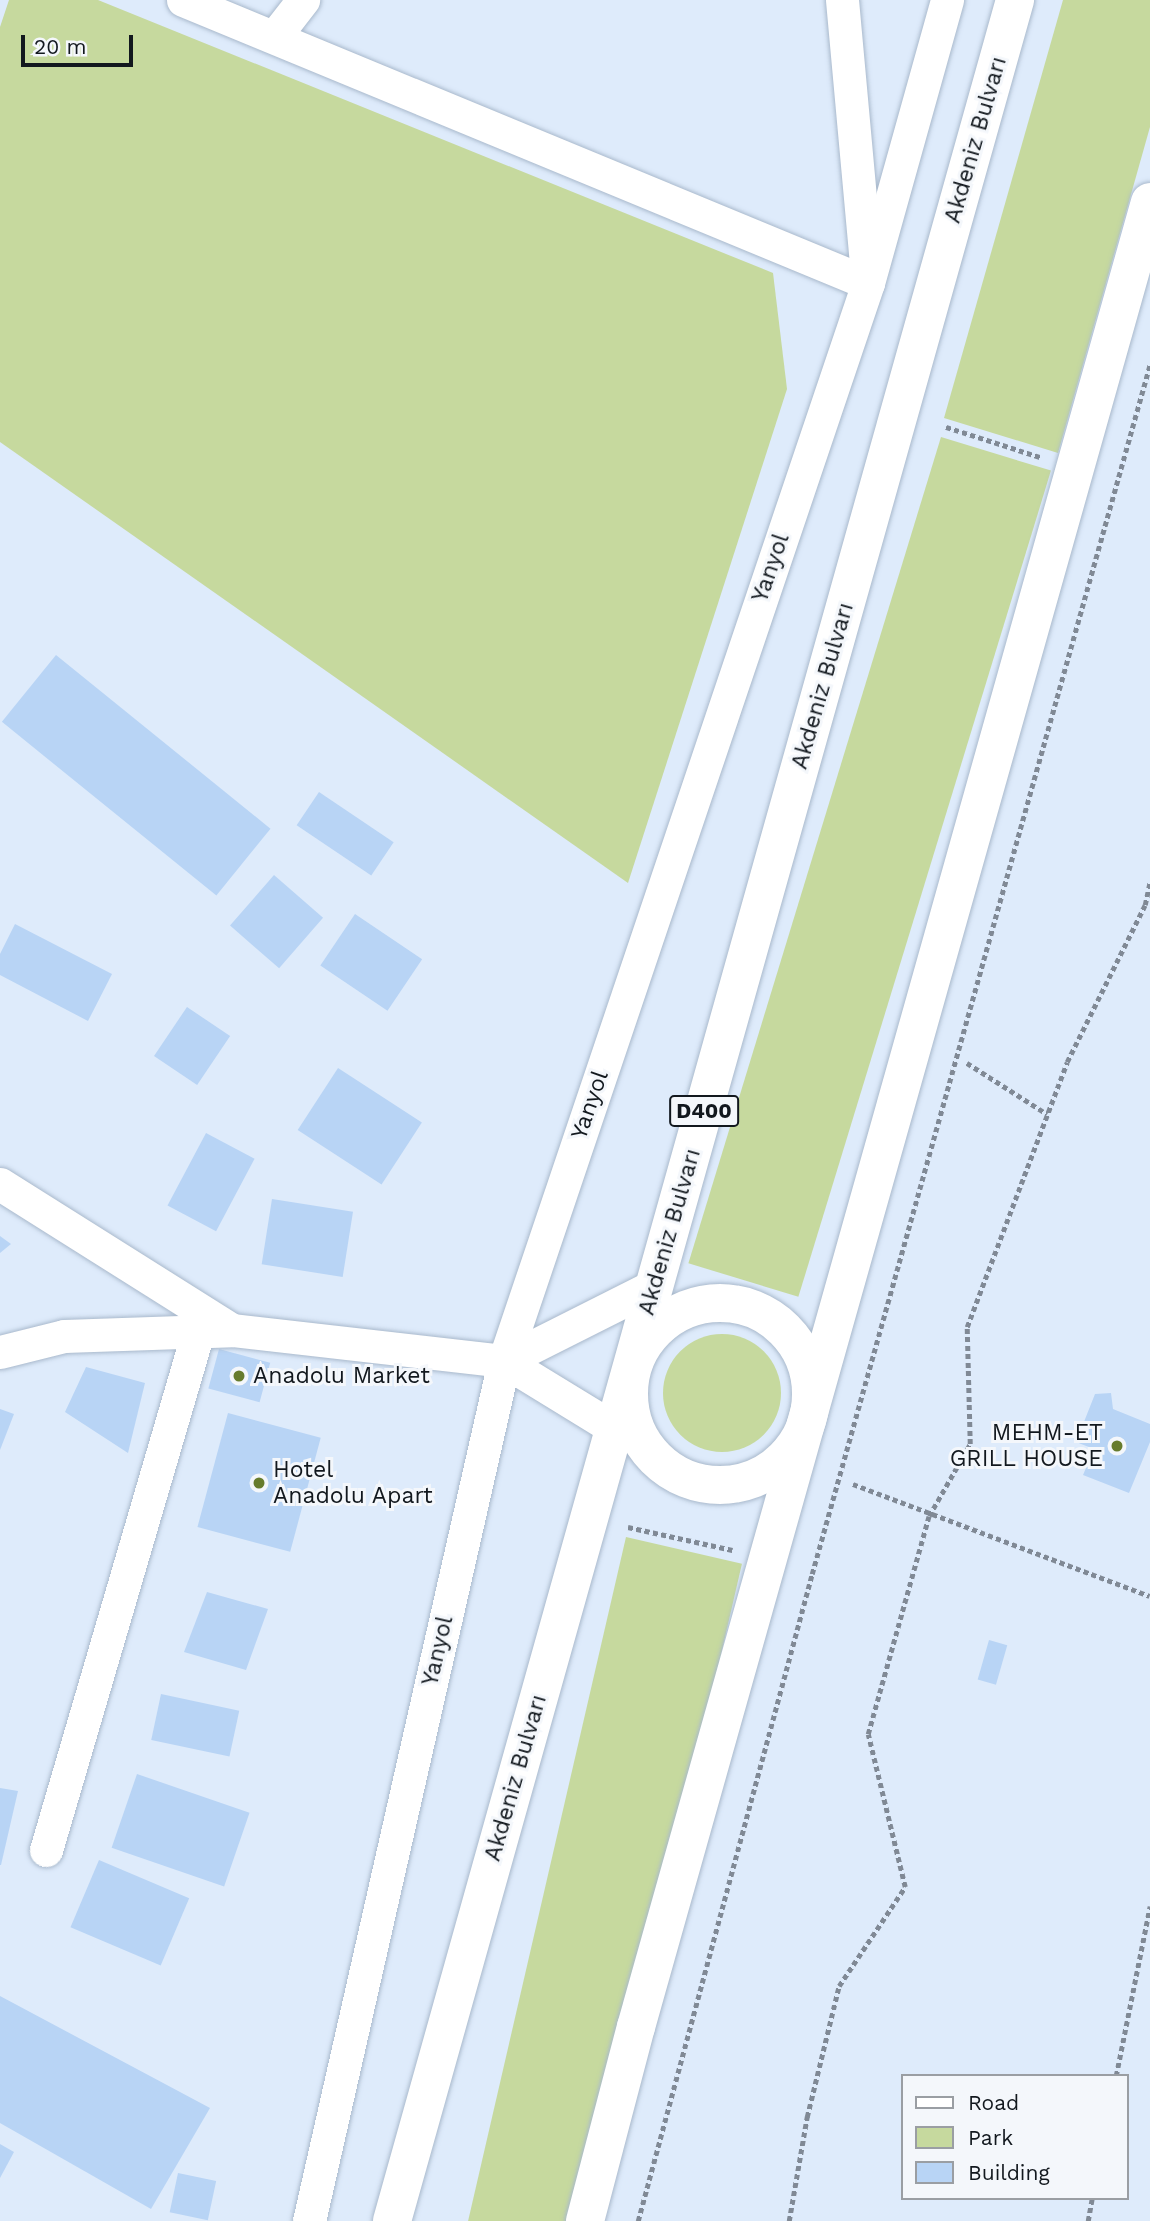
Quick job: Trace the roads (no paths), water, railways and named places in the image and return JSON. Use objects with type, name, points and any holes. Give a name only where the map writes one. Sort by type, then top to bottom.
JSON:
[{"type":"highway","name":"Akdeniz Bulvarı","points":[[393,2221],[1015,0]]},
{"type":"highway","points":[[585,2221],[1150,202]]},
{"type":"highway","points":[[739,1304],[781,1327],[804,1357],[811,1385],[810,1414],[797,1443],[766,1472],[748,1481],[716,1486],[685,1479],[658,1462],[639,1437],[629,1407],[630,1375],[640,1348],[659,1325],[701,1305],[739,1304]]},
{"type":"street","points":[[183,0],[868,283],[947,0]]},
{"type":"street","points":[[275,36],[303,0]]},
{"type":"street","name":"Yanyol","points":[[309,2221],[504,1361],[868,283],[842,0]]},
{"type":"street","points":[[0,1184],[232,1330]]},
{"type":"street","points":[[504,1361],[655,1285]]},
{"type":"street","points":[[0,1352],[64,1336],[232,1330],[504,1361],[615,1429]]},
{"type":"street","points":[[46,1850],[198,1332]]},
{"type":"place","name":"Anadolu Market","points":[[239,1376]]},
{"type":"place","name":"MEHM-ET GRILL HOUSE","points":[[1117,1446]]},
{"type":"place","name":"Hotel Anadolu Apart","points":[[259,1483]]}]
